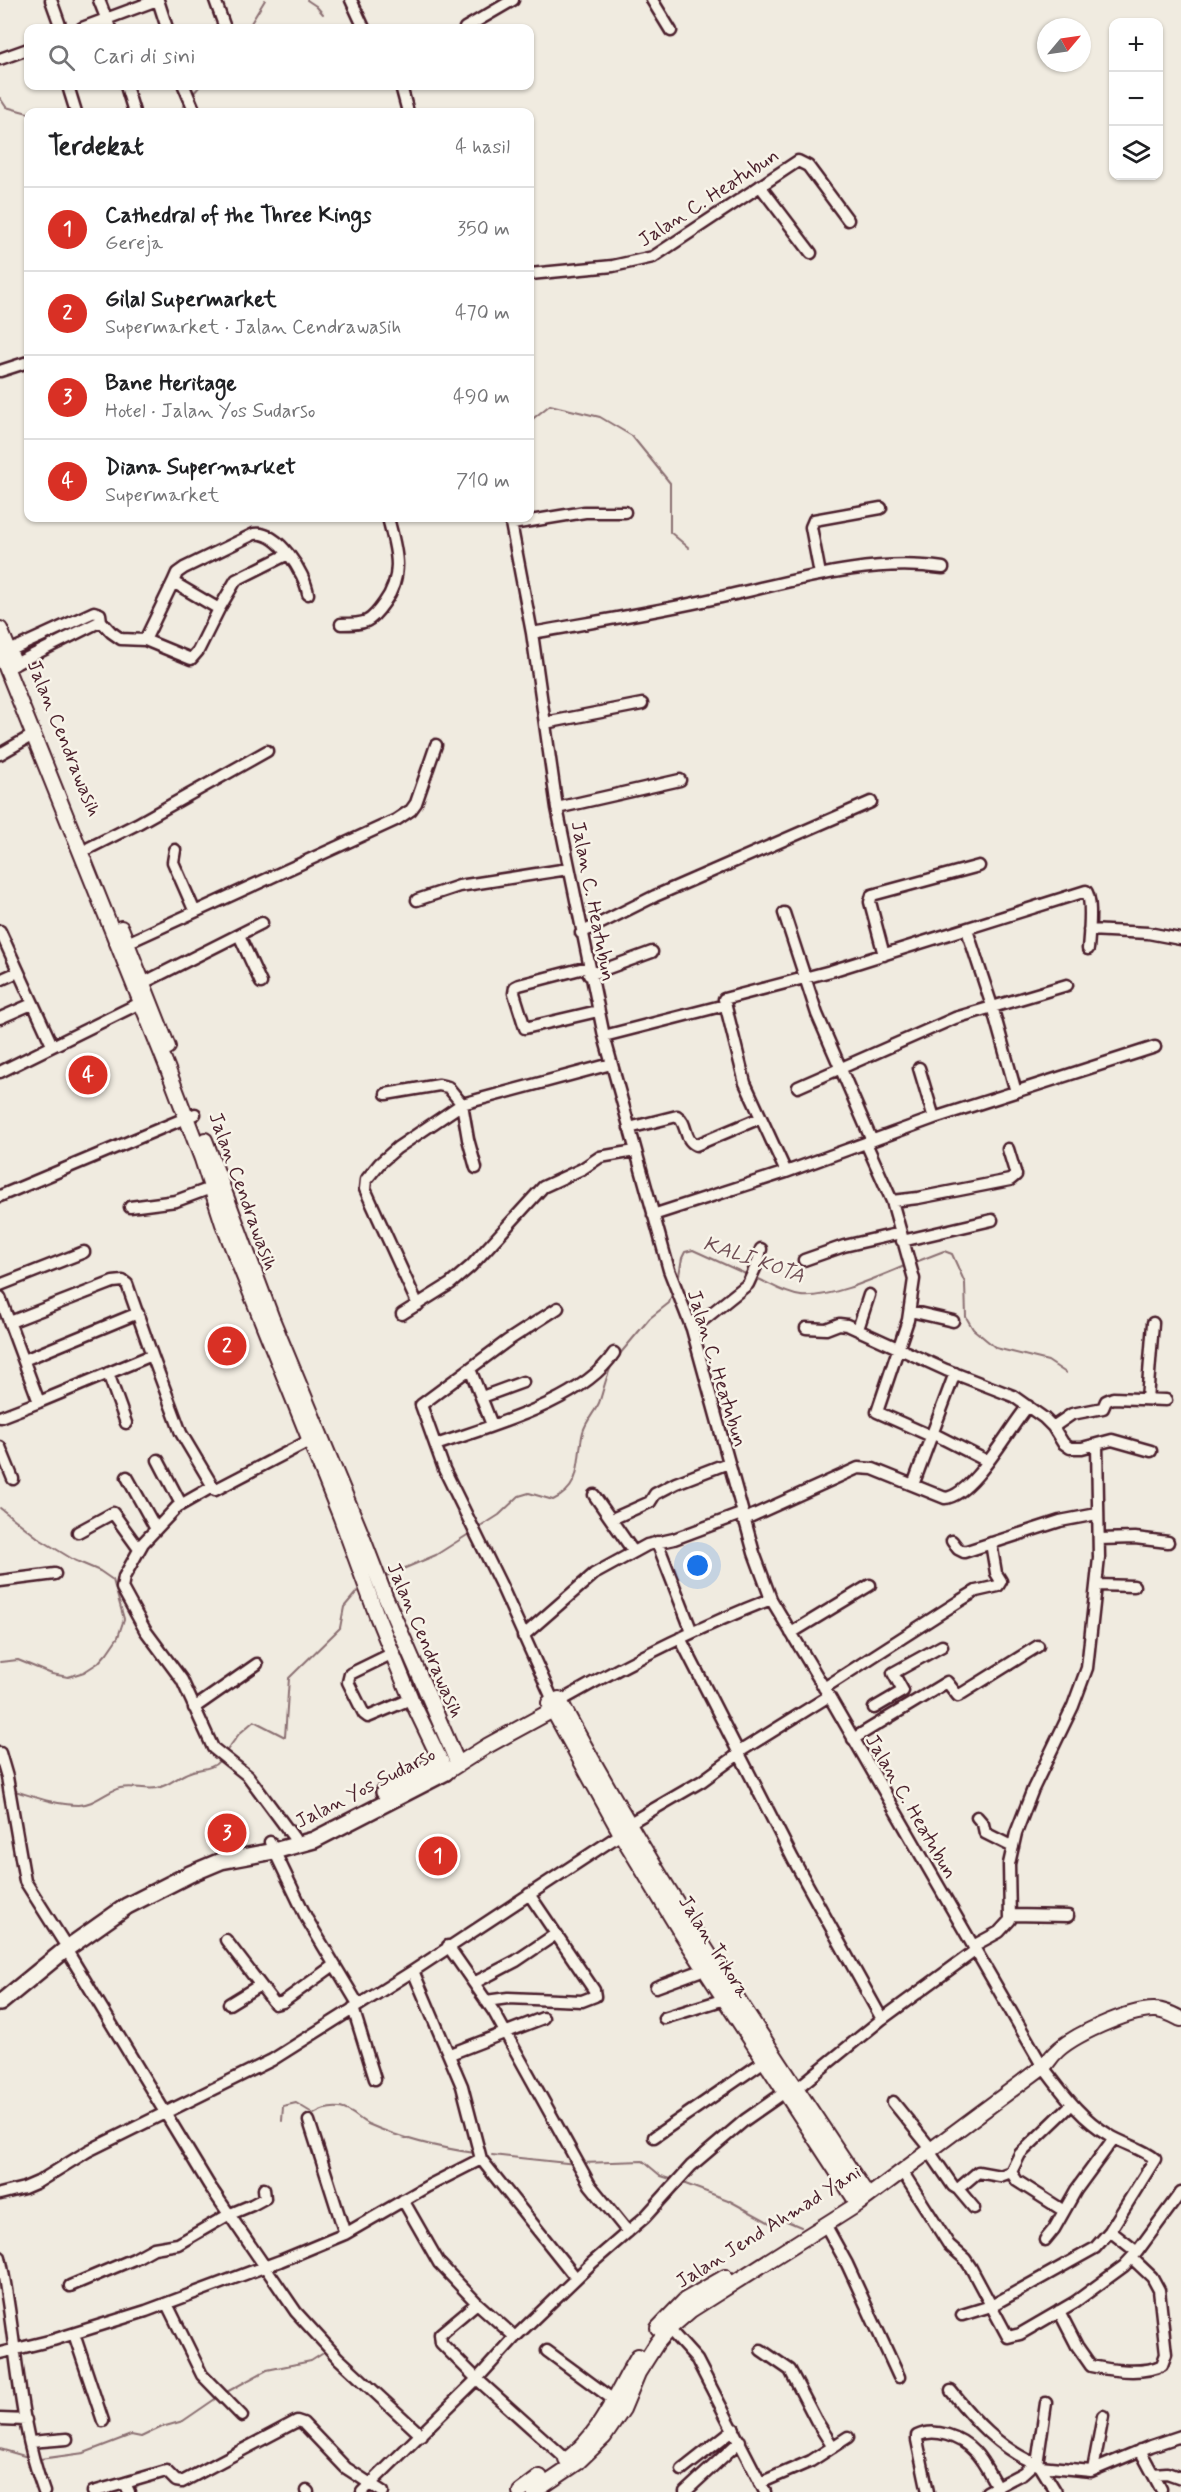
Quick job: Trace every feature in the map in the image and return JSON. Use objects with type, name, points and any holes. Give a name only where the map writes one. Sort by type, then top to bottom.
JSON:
[{"type":"highway","name":"Jalan Yos Sudarso","points":[[272,1847],[309,1833],[450,1763]]},
{"type":"highway","name":"Jalan Yos Sudarso","points":[[0,2003],[103,1911],[174,1874],[226,1851],[314,1840],[450,1763]]},
{"type":"highway","name":"Jalan Yos Sudarso","points":[[0,1991],[65,1945]]},
{"type":"main road","name":"Jalan Cendrawasih","points":[[0,628],[4,651],[33,735],[106,911],[140,1003],[190,1116],[211,1188],[347,1515],[399,1627],[450,1763]]},
{"type":"main road","name":"Jalan Cendrawasih","points":[[4,651],[15,664],[143,983],[309,1442],[347,1515],[385,1634],[411,1699],[450,1763]]},
{"type":"main road","points":[[385,1634],[399,1627]]},
{"type":"main road","name":"Jalan Yos Sudarso","points":[[450,1763],[556,1702]]},
{"type":"main road","name":"Jalan Trikora","points":[[556,1702],[705,1969],[861,2197]]},
{"type":"main road","name":"Jalan Trikora","points":[[625,1829],[679,1909],[768,2058]]},
{"type":"main road","name":"Jalan Jend Ahmad Yani","points":[[534,2492],[594,2449],[648,2356],[669,2329],[698,2304],[826,2226],[861,2197],[1081,2036],[1122,2017],[1156,2010],[1181,2019]]},
{"type":"main road","name":"Jalan Jend Ahmad Yani","points":[[520,2492],[566,2459],[611,2418],[615,2400],[645,2346],[661,2324],[685,2300],[861,2197],[902,2171],[928,2148]]},
{"type":"street","points":[[51,0],[60,24]]},
{"type":"street","points":[[99,0],[108,24],[158,0],[166,24]]},
{"type":"street","points":[[215,0],[224,24]]},
{"type":"street","points":[[351,0],[362,24]]},
{"type":"street","points":[[472,24],[513,0]]},
{"type":"street","points":[[652,0],[671,31]]},
{"type":"street","points":[[0,59],[24,50]]},
{"type":"street","points":[[69,90],[75,108]]},
{"type":"street","points":[[127,90],[133,108]]},
{"type":"street","points":[[186,90],[193,108]]},
{"type":"street","points":[[402,90],[407,108]]},
{"type":"street","name":"Jalan C. Heatubun","points":[[534,274],[613,266],[648,259],[659,254],[798,161],[808,166],[848,220]]},
{"type":"street","points":[[760,186],[811,253]]},
{"type":"street","points":[[0,371],[24,363]]},
{"type":"street","points":[[820,574],[811,527],[814,520],[881,508]]},
{"type":"street","points":[[534,518],[585,512],[625,512]]},
{"type":"street","points":[[341,624],[360,624],[374,618],[394,586],[398,573],[395,541],[389,522]]},
{"type":"street","name":"Jalan C. Heatubun","points":[[511,522],[532,633],[568,869],[604,1036],[669,1270],[692,1329],[742,1517],[771,1599],[974,1948],[1071,2104],[1096,2127],[1143,2152],[1155,2161],[1110,2230],[1088,2253],[991,2306],[962,2315]]},
{"type":"street","points":[[145,640],[180,570],[257,533],[264,535],[288,554],[303,574],[308,594]]},
{"type":"street","points":[[4,651],[94,612],[100,614],[101,621],[121,639],[145,640],[181,656],[193,658],[236,580],[288,554]]},
{"type":"street","points":[[532,633],[708,600],[820,574],[900,564],[943,568]]},
{"type":"street","points":[[173,582],[219,609]]},
{"type":"street","points":[[15,664],[101,621]]},
{"type":"street","points":[[545,723],[642,704]]},
{"type":"street","points":[[0,754],[33,735]]},
{"type":"street","points":[[127,943],[411,810],[416,803],[436,745]]},
{"type":"street","points":[[89,848],[137,824],[267,751]]},
{"type":"street","points":[[557,808],[680,780]]},
{"type":"street","points":[[581,933],[656,896],[871,802]]},
{"type":"street","points":[[174,850],[173,862],[195,912]]},
{"type":"street","points":[[884,955],[870,902],[872,895],[979,866]]},
{"type":"street","points":[[417,900],[459,886],[568,869]]},
{"type":"street","points":[[786,1172],[745,1083],[724,999],[884,955],[1086,891],[1089,897],[1088,949]]},
{"type":"street","points":[[784,913],[804,978],[892,1201],[914,1279],[910,1311],[900,1349],[877,1412],[987,1461]]},
{"type":"street","points":[[143,983],[262,924]]},
{"type":"street","points":[[967,930],[992,1006],[1016,1092]]},
{"type":"street","points":[[1089,930],[1148,933],[1180,939]]},
{"type":"street","points":[[0,931],[52,1045]]},
{"type":"street","points":[[239,935],[261,983]]},
{"type":"street","points":[[598,1011],[525,1028],[514,993],[515,987],[589,971],[652,952]]},
{"type":"street","points":[[0,980],[18,972]]},
{"type":"street","points":[[798,1087],[936,1025],[992,1006],[1067,985]]},
{"type":"street","points":[[0,1072],[140,1003]]},
{"type":"street","points":[[0,1018],[32,1004]]},
{"type":"street","points":[[604,1036],[725,1005]]},
{"type":"street","points":[[653,1215],[786,1172],[934,1118],[1155,1047]]},
{"type":"street","points":[[418,1305],[365,1189],[366,1180],[373,1170],[397,1149],[462,1104],[611,1064]]},
{"type":"street","points":[[920,1068],[934,1118]]},
{"type":"street","points":[[386,1094],[444,1085],[462,1104],[476,1168]]},
{"type":"street","points":[[0,1196],[190,1116]]},
{"type":"street","points":[[629,1128],[677,1116],[682,1121],[688,1139],[696,1145],[760,1118]]},
{"type":"street","points":[[892,1201],[1010,1180],[1016,1175],[1008,1149]]},
{"type":"street","points":[[402,1314],[471,1266],[543,1186],[582,1169],[600,1157],[635,1151]]},
{"type":"street","points":[[130,1208],[176,1201],[211,1188]]},
{"type":"street","points":[[804,1260],[844,1246],[992,1220]]},
{"type":"street","points":[[692,1329],[748,1284],[761,1249]]},
{"type":"street","points":[[0,1285],[84,1252]]},
{"type":"street","points":[[10,1322],[119,1281],[127,1284],[181,1433],[215,1490],[309,1442]]},
{"type":"street","points":[[858,1329],[869,1295]]},
{"type":"street","points":[[0,1298],[39,1402]]},
{"type":"street","points":[[558,1308],[421,1405],[444,1469],[556,1702],[692,1632],[771,1599]]},
{"type":"street","points":[[910,1311],[953,1321]]},
{"type":"street","points":[[24,1360],[138,1313]]},
{"type":"street","points":[[1147,1399],[1153,1323]]},
{"type":"street","points":[[806,1328],[826,1329],[842,1324],[858,1329],[1003,1392],[1028,1406],[1053,1427],[1063,1443],[1070,1448],[1097,1445],[1112,1440],[1151,1451]]},
{"type":"street","points":[[436,1445],[492,1425],[561,1396],[602,1371],[614,1353]]},
{"type":"street","points":[[0,1417],[152,1355]]},
{"type":"street","points":[[470,1369],[492,1425]]},
{"type":"street","points":[[108,1373],[126,1423]]},
{"type":"street","points":[[913,1485],[955,1373]]},
{"type":"street","points":[[482,1396],[523,1382]]},
{"type":"street","points":[[1053,1427],[1072,1414],[1103,1408],[1108,1399],[1166,1400]]},
{"type":"street","points":[[523,1636],[594,1574],[633,1551],[742,1517],[858,1468],[870,1468],[945,1498],[954,1496],[976,1479],[1028,1406]]},
{"type":"street","points":[[366,2488],[477,2379],[515,2337],[576,2278],[645,2217],[707,2151],[790,2091],[974,1948],[1009,1924],[1012,1847],[1033,1789],[1083,1680],[1097,1585],[1099,1539],[1097,1445]]},
{"type":"street","points":[[0,1447],[13,1479]]},
{"type":"street","points":[[158,1460],[181,1504]]},
{"type":"street","points":[[612,1519],[650,1502],[655,1494],[676,1483],[728,1463]]},
{"type":"street","points":[[127,1477],[156,1529]]},
{"type":"street","points":[[212,1487],[181,1504],[156,1529],[139,1549],[124,1577],[122,1588],[145,1630],[182,1680],[213,1748],[248,1776],[294,1838]]},
{"type":"street","points":[[594,1495],[633,1551]]},
{"type":"street","points":[[78,1532],[113,1513],[139,1549]]},
{"type":"street","points":[[952,1541],[958,1550],[964,1552],[1060,1521],[1098,1514]]},
{"type":"street","points":[[1099,1539],[1135,1538],[1168,1542]]},
{"type":"street","points":[[657,1542],[692,1632]]},
{"type":"street","points":[[0,2194],[38,2182],[88,2151],[272,2060],[413,1971],[625,1829],[702,1781],[961,1600],[976,1592],[998,1586],[1001,1581],[996,1573],[991,1543]]},
{"type":"street","points":[[0,1581],[55,1574]]},
{"type":"street","points":[[791,1634],[870,1585]]},
{"type":"street","points":[[1097,1585],[1134,1586]]},
{"type":"street","points":[[680,1638],[794,1859],[882,2019]]},
{"type":"street","points":[[874,1708],[903,1691],[893,1673],[942,1646]]},
{"type":"street","points":[[853,1739],[947,1682],[958,1696],[1038,1646]]},
{"type":"street","points":[[393,1653],[350,1674],[348,1682],[364,1714],[368,1717],[411,1699]]},
{"type":"street","points":[[194,1708],[257,1664]]},
{"type":"street","points":[[0,1753],[7,1777],[25,1881],[228,2214],[310,2329],[421,2435]]},
{"type":"street","points":[[977,1817],[983,1824],[985,1833],[1012,1847]]},
{"type":"street","points":[[272,1847],[307,1919],[356,2006],[375,2079]]},
{"type":"street","points":[[486,2001],[508,1998],[582,2001],[595,1996],[594,1990],[529,1894]]},
{"type":"street","points":[[1011,1915],[1068,1916]]},
{"type":"street","points":[[474,1983],[516,1961],[556,1934]]},
{"type":"street","points":[[226,1940],[270,2000],[278,2004],[334,1965]]},
{"type":"street","points":[[448,1946],[505,2031],[590,2185],[628,2232]]},
{"type":"street","points":[[656,1987],[705,1969]]},
{"type":"street","points":[[413,1971],[462,2086],[481,2159],[576,2278]]},
{"type":"street","points":[[229,2004],[260,1985]]},
{"type":"street","points":[[664,2018],[725,1999]]},
{"type":"street","points":[[450,2054],[543,2018]]},
{"type":"street","points":[[654,2137],[768,2058]]},
{"type":"street","points":[[892,2102],[928,2148],[953,2186],[974,2208]]},
{"type":"street","points":[[958,2189],[978,2172],[1000,2176],[1011,2172],[1020,2154],[1071,2104]]},
{"type":"street","points":[[309,2121],[345,2234]]},
{"type":"street","points":[[1045,2240],[1084,2179],[1114,2138]]},
{"type":"street","points":[[0,2353],[74,2334],[167,2304],[345,2234],[481,2159]]},
{"type":"street","points":[[902,2171],[949,2246],[965,2259],[971,2268],[1008,2337],[1020,2334],[1096,2289],[1134,2255],[1181,2192]]},
{"type":"street","points":[[1011,2172],[1017,2181],[1064,2211]]},
{"type":"street","points":[[70,2286],[154,2248],[178,2244],[228,2214],[265,2198],[264,2188]]},
{"type":"street","points":[[403,2200],[439,2263],[477,2303],[515,2337]]},
{"type":"street","points":[[826,2226],[872,2315],[899,2377]]},
{"type":"street","points":[[1059,2311],[1077,2346],[1091,2366],[1110,2369],[1148,2369],[1162,2364],[1166,2354],[1159,2290],[1152,2277],[1110,2230]]},
{"type":"street","points":[[0,2257],[30,2442],[44,2492]]},
{"type":"street","points":[[477,2303],[439,2337],[441,2343],[477,2379],[566,2459]]},
{"type":"street","points":[[167,2304],[202,2375],[242,2416]]},
{"type":"street","points":[[669,2329],[697,2360],[763,2488],[848,2437]]},
{"type":"street","points":[[74,2334],[103,2421]]},
{"type":"street","points":[[761,2350],[790,2370],[833,2447]]},
{"type":"street","points":[[547,2351],[615,2400]]},
{"type":"street","points":[[951,2391],[983,2428],[1011,2450],[1037,2465],[1056,2492]]},
{"type":"street","points":[[1037,2465],[1046,2403]]},
{"type":"street","points":[[1094,2470],[1103,2416]]},
{"type":"street","points":[[0,2420],[26,2420]]},
{"type":"street","points":[[93,2492],[127,2488],[166,2471],[176,2481],[182,2482],[297,2421],[303,2423],[366,2488],[383,2492]]},
{"type":"street","points":[[682,2470],[734,2429]]},
{"type":"street","points":[[928,2492],[917,2440],[917,2436],[927,2433],[947,2434],[967,2444],[979,2456],[992,2490],[1037,2465],[1094,2470],[1140,2450],[1181,2436]]},
{"type":"street","points":[[30,2442],[66,2439]]},
{"type":"street","points":[[685,2492],[740,2441]]},
{"type":"street","points":[[1140,2450],[1161,2489]]},
{"type":"street","points":[[1153,2474],[1167,2473],[1181,2478]]},
{"type":"waterway","points":[[250,24],[265,0]]},
{"type":"waterway","points":[[307,0],[323,14]]},
{"type":"waterway","points":[[192,95],[196,90]]},
{"type":"waterway","points":[[0,98],[6,107],[24,112]]},
{"type":"waterway","points":[[182,108],[187,102]]},
{"type":"waterway","points":[[534,418],[550,405],[600,417],[632,436],[670,483],[670,532],[689,548]]},
{"type":"waterway","name":"KALI KOTA","points":[[678,1281],[682,1258],[685,1252],[693,1250],[748,1275]]},
{"type":"waterway","name":"KALI KOTA","points":[[913,1263],[944,1251],[952,1254],[965,1283],[966,1317],[973,1329],[996,1348],[1048,1361],[1066,1373]]},
{"type":"waterway","name":"KALI KOTA","points":[[754,1277],[789,1293],[813,1296],[855,1286],[907,1265]]},
{"type":"waterway","name":"KALI KOTA","points":[[619,1355],[650,1318],[669,1303],[673,1291]]},
{"type":"waterway","name":"KALI KOTA","points":[[477,1529],[499,1515],[519,1496],[529,1493],[553,1500],[570,1487],[577,1471],[584,1428],[599,1403],[615,1359]]},
{"type":"waterway","points":[[0,1508],[41,1540],[113,1580],[124,1619],[118,1637],[107,1653],[98,1663],[84,1672],[68,1677],[52,1674],[18,1660],[0,1662]]},
{"type":"waterway","name":"KALI KOTA","points":[[384,1577],[436,1555],[472,1532]]},
{"type":"waterway","name":"KALI KOTA","points":[[225,1753],[239,1734],[254,1721],[285,1737],[289,1678],[340,1628],[344,1607],[360,1588]]},
{"type":"waterway","name":"KALI KOTA","points":[[15,1791],[54,1802],[78,1805],[94,1801],[120,1788],[161,1787],[219,1761]]},
{"type":"waterway","points":[[282,2121],[283,2106],[296,2103],[314,2114],[326,2109],[340,2108],[368,2124],[394,2134],[434,2146],[475,2153]]},
{"type":"waterway","points":[[492,2155],[576,2164]]},
{"type":"waterway","points":[[581,2163],[643,2161],[661,2176],[674,2180]]},
{"type":"waterway","points":[[680,2182],[728,2200],[770,2223],[782,2219],[801,2227]]},
{"type":"waterway","points":[[223,2394],[267,2370],[311,2361],[322,2354]]},
{"type":"waterway","points":[[40,2459],[84,2453],[131,2435],[141,2437],[162,2427],[183,2421],[218,2397]]},
{"type":"waterway","points":[[0,2449],[28,2457]]},
{"type":"place","name":"Diana Supermarket","points":[[88,1075]]},
{"type":"place","name":"Gilal Supermarket","points":[[227,1346]]},
{"type":"place","name":"Bane Heritage","points":[[227,1833]]},
{"type":"place","name":"Cathedral of the Three Kings","points":[[438,1856]]}]
